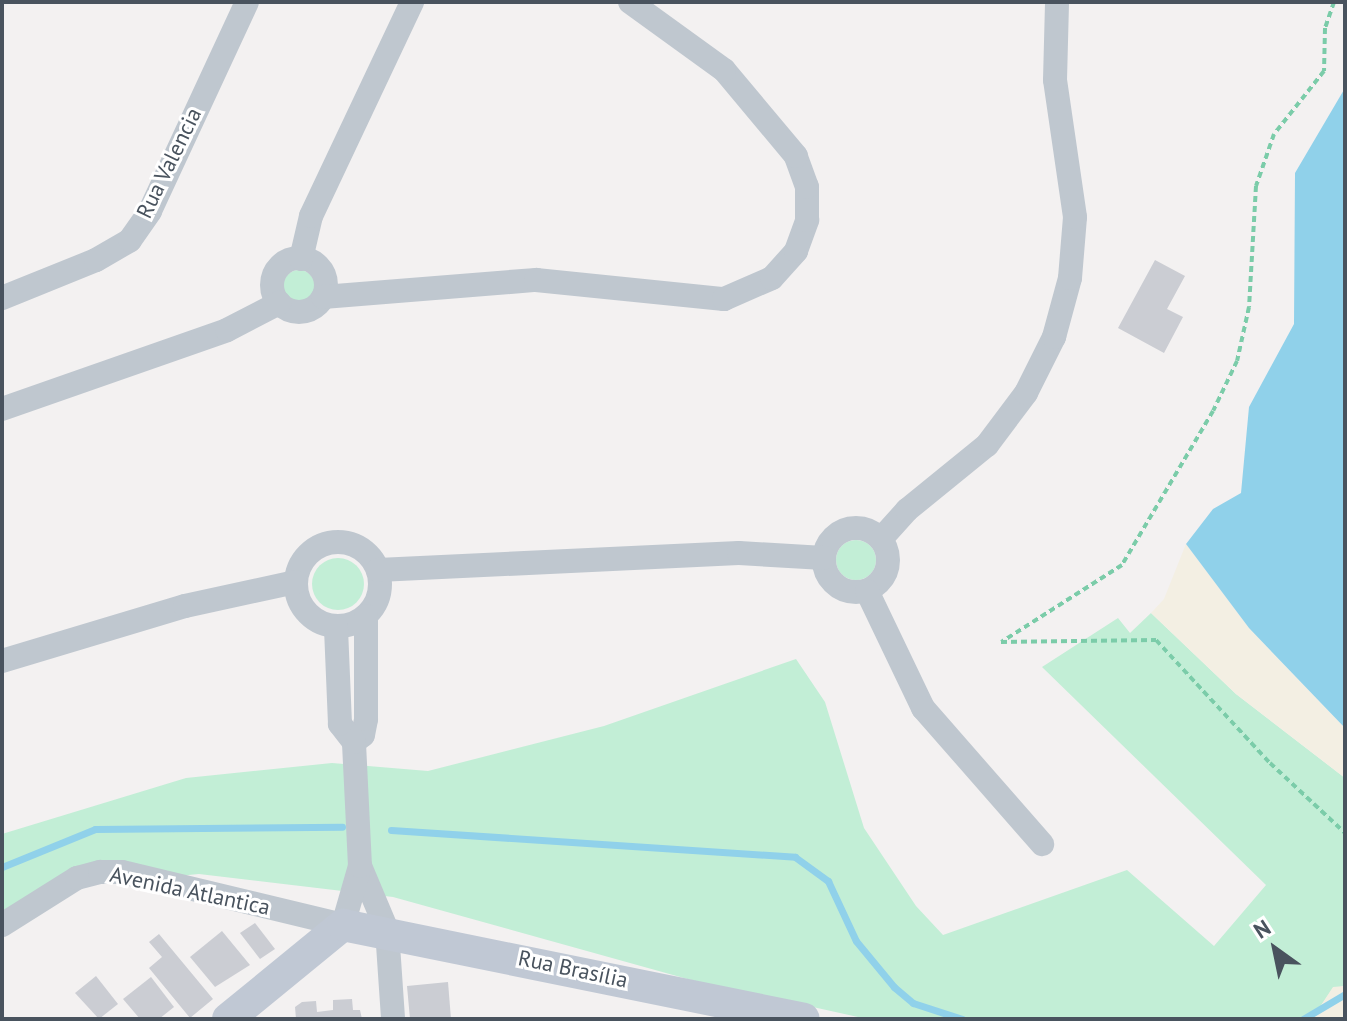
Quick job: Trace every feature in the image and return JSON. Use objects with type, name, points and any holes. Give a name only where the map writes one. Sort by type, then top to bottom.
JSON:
[{"type":"street","name":"Rua Valencia","points":[[2,298],[96,260],[130,240],[150,211],[247,2]]},
{"type":"street","points":[[301,259],[311,216],[412,2]]},
{"type":"street","points":[[323,297],[324,277],[319,268],[301,259],[281,265],[275,274],[273,294],[279,303],[297,312],[323,297],[536,280],[724,299],[772,278],[796,251],[807,220],[807,187],[796,156],[724,70],[630,2]]},
{"type":"street","points":[[881,539],[907,510],[987,445],[1026,393],[1054,337],[1070,278],[1075,217],[1055,80],[1057,2]]},
{"type":"street","points":[[2,409],[227,330],[279,303]]},
{"type":"street","points":[[846,530],[871,531],[881,539],[889,562],[878,584],[867,591],[842,589],[832,582],[824,558],[835,536],[846,530]]},
{"type":"street","points":[[341,542],[364,551],[378,570],[377,603],[366,616],[336,627],[306,613],[295,582],[310,553],[341,542]]},
{"type":"street","points":[[378,570],[739,553],[824,558]]},
{"type":"street","points":[[2,661],[185,606],[295,582]]},
{"type":"street","points":[[867,591],[923,708],[1042,844]]},
{"type":"street","points":[[354,742],[363,735],[366,719],[366,616]]},
{"type":"street","points":[[228,1019],[343,925],[360,866],[354,742],[340,724],[336,627]]},
{"type":"street","points":[[360,866],[387,930],[393,1019]]},
{"type":"street","name":"Avenida Atlantica","points":[[2,925],[77,878],[100,872],[122,872],[343,925]]},
{"type":"street","name":"Rua Brasília","points":[[343,925],[387,930],[803,1019]]},
{"type":"path","points":[[1334,2],[1325,28],[1324,71],[1274,134],[1256,186],[1249,307],[1237,361],[1213,411],[1122,565],[1001,642],[1156,640],[1270,763],[1345,833]]},
{"type":"path","points":[[1345,944],[1345,961]]},
{"type":"green space","points":[[299,270],[311,274],[315,286],[311,298],[299,302],[287,298],[283,286],[287,274]]},
{"type":"green space","points":[[856,540],[870,546],[876,560],[870,574],[856,580],[842,574],[836,560],[842,546]]},
{"type":"green space","points":[[338,558],[357,565],[364,584],[357,603],[338,610],[319,603],[312,584],[319,565]]},
{"type":"green space","points":[[1151,613],[1236,694],[1345,778],[1345,986],[1333,988],[1312,1019],[867,1019],[691,980],[393,897],[199,874],[70,886],[2,914],[2,834],[186,778],[332,763],[428,771],[604,726],[796,659],[825,702],[864,828],[916,906],[943,935],[1127,870],[1214,946],[1266,885],[1042,667],[1118,618],[1130,633]]},
{"type":"sand","points":[[1186,544],[1249,628],[1345,728],[1345,778],[1236,694],[1151,613],[1164,599]]},
{"type":"sand","points":[[1345,986],[1345,1019],[1312,1019],[1333,987]]},
{"type":"water","points":[[1345,88],[1345,728],[1249,628],[1186,544],[1213,509],[1241,493],[1249,407],[1294,324],[1295,173]]},
{"type":"building","points":[[1155,260],[1185,276],[1167,309],[1183,317],[1164,353],[1118,328]]},
{"type":"building","points":[[255,923],[275,949],[260,959],[240,933]]},
{"type":"building","points":[[222,931],[250,965],[215,987],[190,957]]},
{"type":"building","points":[[159,934],[213,999],[190,1018],[149,968],[162,957],[149,942]]},
{"type":"building","points":[[96,976],[118,1004],[99,1019],[75,993]]},
{"type":"building","points":[[151,977],[174,1007],[159,1019],[140,1019],[123,999]]},
{"type":"building","points":[[448,982],[451,1019],[410,1019],[407,986]]},
{"type":"building","points":[[352,999],[353,1010],[360,1010],[362,1019],[296,1019],[295,1007],[302,1002],[316,1001],[317,1012],[333,1010],[333,1000]]},
{"type":"waterway","points":[[2,867],[95,829],[342,827]]},
{"type":"waterway","points":[[391,830],[795,857],[828,881],[856,941],[894,987],[913,1003],[962,1019]]},
{"type":"waterway","points":[[1303,1019],[1345,994]]}]
